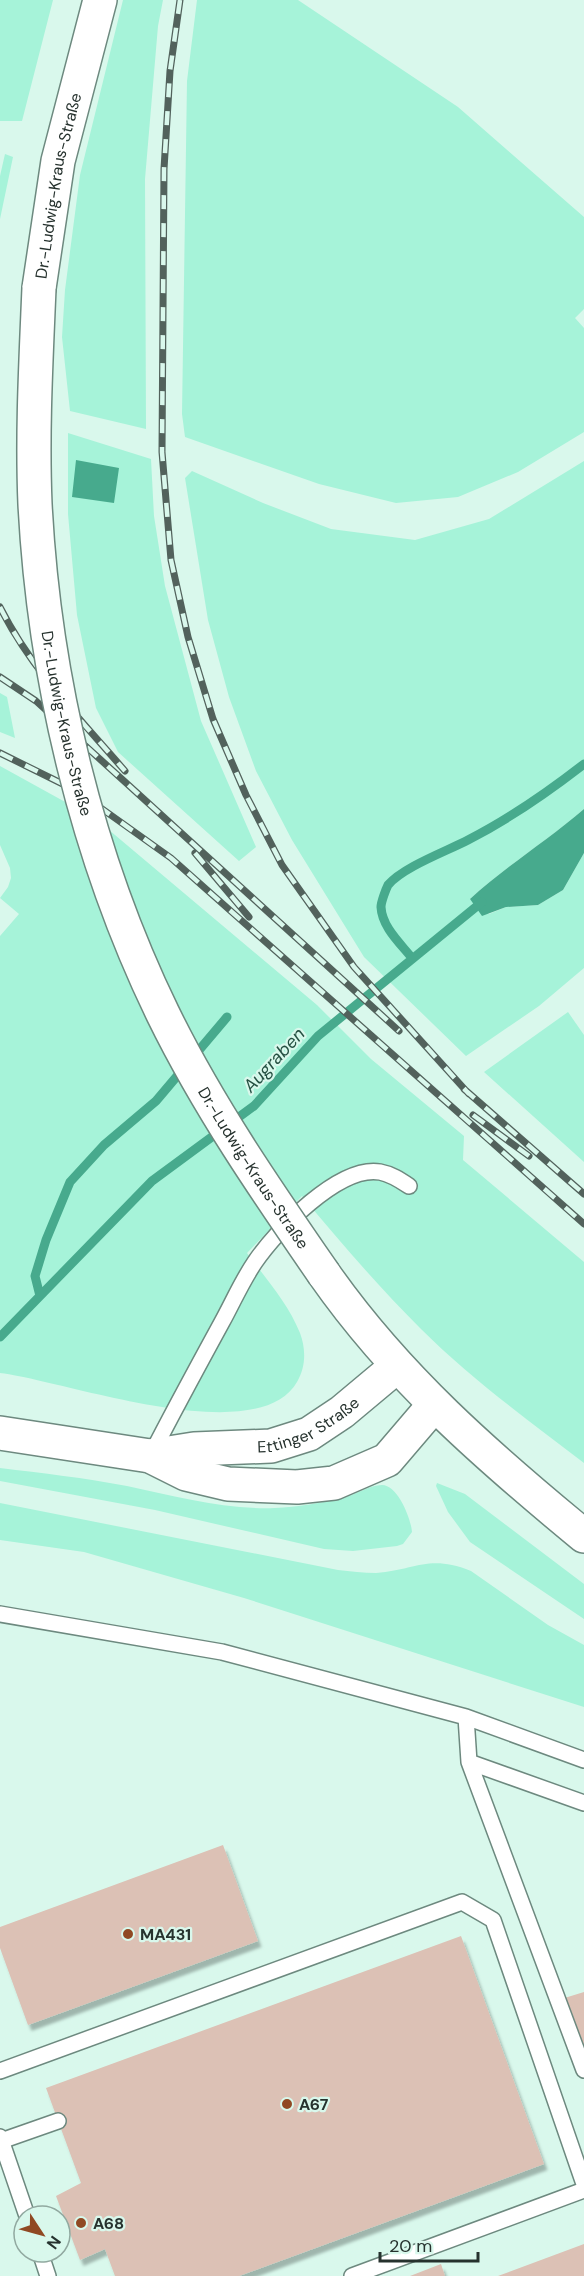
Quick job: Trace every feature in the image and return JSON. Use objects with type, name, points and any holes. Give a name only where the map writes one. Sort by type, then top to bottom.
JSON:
[{"type":"main road","name":"Dr.-Ludwig-Kraus-Straße","points":[[100,0],[58,161],[39,288],[34,400],[35,505],[47,619],[63,709],[93,834],[126,927],[163,1013],[251,1169],[348,1308],[397,1366]]},
{"type":"main road","name":"Ettinger Straße","points":[[0,1433],[150,1456],[194,1449],[271,1446],[309,1434],[342,1412],[397,1366]]},
{"type":"main road","points":[[397,1366],[476,1446],[584,1536]]},
{"type":"main road","name":"Ettinger Straße","points":[[150,1456],[186,1474],[228,1484],[297,1487],[334,1483],[387,1460],[434,1405]]},
{"type":"lane","points":[[150,1456],[254,1263],[279,1232],[314,1200],[344,1180],[363,1172],[379,1172],[394,1176],[408,1186]]},
{"type":"lane","points":[[0,1614],[222,1652],[466,1717],[584,1760]]},
{"type":"lane","points":[[466,1717],[469,1762],[584,2070]]},
{"type":"lane","points":[[469,1762],[584,1803]]},
{"type":"lane","points":[[0,2071],[462,1902],[493,1920],[584,2184]]},
{"type":"lane","points":[[23,2204],[1,2139],[58,2121]]},
{"type":"lane","points":[[352,2276],[584,2190]]},
{"type":"shaded area","points":[[0,0],[53,0],[22,121],[0,121]]},
{"type":"shaded area","points":[[123,0],[163,0],[158,26],[145,179],[146,429],[70,411],[62,337],[65,290],[80,175]]},
{"type":"shaded area","points":[[197,0],[298,0],[458,107],[584,217],[584,309],[575,318],[584,328],[584,432],[518,472],[458,497],[396,503],[319,484],[185,437],[182,414],[187,81]]},
{"type":"shaded area","points":[[5,154],[13,157],[0,219],[0,176]]},
{"type":"shaded area","points":[[68,433],[151,459],[154,516],[165,586],[201,721],[256,847],[239,861],[118,752],[96,708],[77,615],[68,514]]},
{"type":"shaded area","points":[[76,460],[119,468],[114,503],[72,497]]},
{"type":"shaded area","points":[[584,461],[584,809],[470,899],[489,914],[506,907],[538,905],[563,890],[584,853],[584,968],[539,1006],[466,1056],[364,957],[292,840],[256,771],[229,697],[208,620],[185,478],[192,471],[263,503],[331,529],[415,540],[489,519]]},
{"type":"shaded area","points":[[0,693],[7,697],[15,738],[0,732]]},
{"type":"shaded area","points":[[0,766],[96,819],[317,1005],[371,1059],[464,1136],[463,1160],[584,1262],[584,1463],[500,1399],[440,1347],[375,1281],[302,1196],[247,1253],[289,1312],[300,1333],[303,1345],[304,1358],[300,1376],[297,1382],[275,1402],[243,1411],[203,1412],[112,1398],[0,1373],[0,936],[19,914],[0,898],[11,878],[10,868],[0,845]]},
{"type":"shaded area","points":[[584,809],[584,853],[563,890],[538,905],[506,907],[482,916],[470,899]]},
{"type":"shaded area","points":[[568,1012],[584,1035],[584,1162],[484,1072]]},
{"type":"shaded area","points":[[0,1468],[127,1486],[238,1507],[257,1508],[292,1507],[327,1502],[382,1485],[388,1486],[398,1496],[406,1511],[412,1532],[403,1544],[397,1546],[353,1551],[324,1549],[155,1510],[0,1481]]},
{"type":"shaded area","points":[[437,1483],[465,1494],[584,1584],[584,1619],[470,1542],[448,1512],[436,1486]]},
{"type":"shaded area","points":[[0,1503],[338,1570],[376,1573],[433,1563],[456,1566],[471,1571],[548,1625],[584,1645],[584,1707],[244,1598],[84,1552],[0,1540]]},
{"type":"building","name":"MA431","points":[[223,1845],[258,1941],[28,2025],[0,1948],[0,1927]]},
{"type":"building","name":"A67","points":[[461,1936],[544,2164],[239,2276],[115,2276],[105,2249],[80,2260],[72,2239],[72,2204],[59,2204],[56,2196],[81,2183],[46,2088]]},
{"type":"building","points":[[584,1992],[584,2061],[558,2000]]},
{"type":"building","points":[[584,2244],[584,2276],[498,2276]]},
{"type":"building","points":[[441,2264],[445,2276],[410,2276]]},
{"type":"waterway","points":[[412,958],[392,934],[382,914],[381,905],[388,885],[414,866],[468,840],[513,814],[584,764]]},
{"type":"waterway","name":"Augraben","points":[[0,1337],[152,1181],[254,1106],[318,1036],[482,902]]},
{"type":"waterway","points":[[40,1296],[35,1276],[46,1240],[70,1182],[104,1145],[156,1101],[227,1017]]},
{"type":"railway","points":[[180,0],[170,71],[164,169],[162,452],[171,560],[188,637],[213,719],[246,795],[282,865],[354,967],[469,1094]]},
{"type":"railway","points":[[0,607],[12,630],[41,672],[125,771]]},
{"type":"railway","points":[[0,677],[36,701],[399,1031]]},
{"type":"railway","points":[[0,753],[77,791],[171,858],[584,1224]]},
{"type":"railway","points":[[195,853],[249,917]]},
{"type":"railway","points":[[464,1089],[584,1194]]},
{"type":"railway","points":[[473,1115],[529,1156]]},
{"type":"place","name":"MA431","points":[[128,1934]]},
{"type":"place","name":"A67","points":[[287,2104]]},
{"type":"place","name":"A68","points":[[81,2223]]}]
